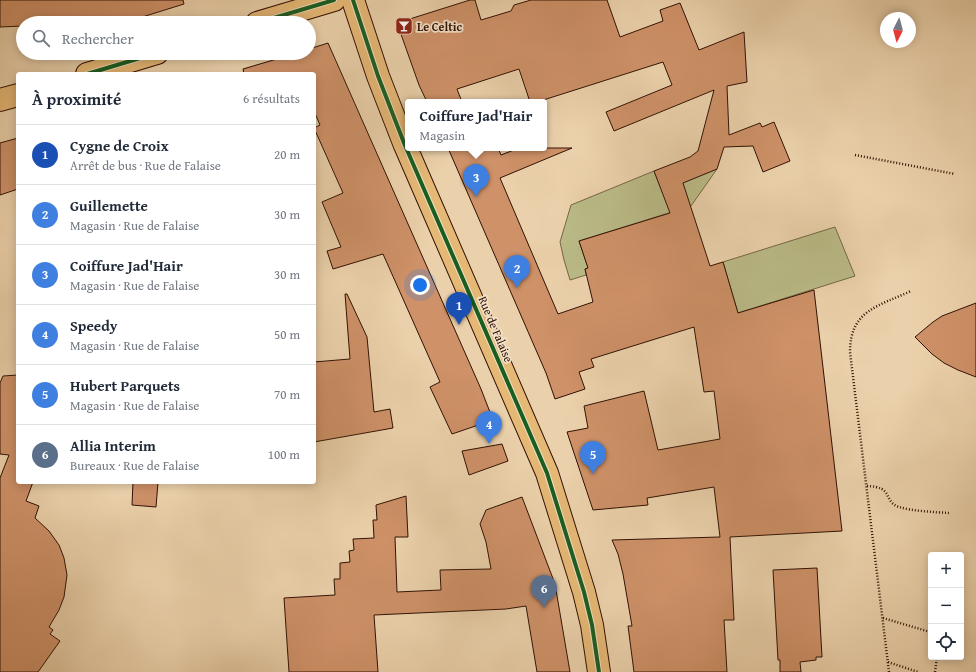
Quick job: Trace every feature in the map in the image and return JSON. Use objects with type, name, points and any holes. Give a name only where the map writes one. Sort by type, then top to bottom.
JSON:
[{"type":"main road","points":[[280,16],[334,0]]},
{"type":"main road","name":"Rue de Falaise","points":[[353,0],[378,76],[405,145]]},
{"type":"main road","points":[[94,72],[134,60]]},
{"type":"main road","points":[[0,100],[16,96]]},
{"type":"main road","name":"Rue de Falaise","points":[[407,151],[547,473],[584,592],[592,625],[599,672]]},
{"type":"path","points":[[855,155],[955,174]]},
{"type":"path","points":[[889,672],[850,352],[852,336],[858,321],[867,312],[911,291]]},
{"type":"path","points":[[867,486],[877,486],[885,490],[891,502],[899,507],[949,514]]},
{"type":"path","points":[[883,618],[928,631]]},
{"type":"path","points":[[935,672],[937,660]]},
{"type":"path","points":[[888,662],[918,672]]},
{"type":"green space","points":[[717,169],[691,206],[579,241],[588,268],[585,269],[586,275],[570,280],[560,242],[571,205],[654,171],[662,191]]},
{"type":"green space","points":[[835,227],[855,276],[738,313],[723,262]]},
{"type":"building","points":[[0,0],[183,0],[184,4],[145,16],[16,16],[16,26],[0,27]]},
{"type":"building","points":[[470,0],[475,0],[481,20],[511,11],[514,5],[531,0],[607,0],[620,37],[663,21],[660,10],[680,3],[699,50],[744,32],[747,82],[727,86],[729,135],[760,123],[762,127],[774,122],[790,161],[763,172],[753,146],[724,147],[717,169],[683,183],[710,266],[723,262],[738,313],[814,290],[842,531],[730,537],[734,620],[724,620],[727,672],[634,672],[628,626],[632,626],[623,574],[618,554],[612,540],[720,537],[714,487],[647,498],[648,505],[593,510],[567,432],[588,428],[584,406],[644,391],[658,450],[720,439],[714,391],[704,392],[694,327],[591,359],[594,367],[579,372],[585,389],[555,399],[546,373],[449,151],[499,151],[501,155],[511,151],[547,151],[547,148],[572,148],[500,178],[558,314],[593,302],[585,269],[588,268],[579,241],[670,213],[654,171],[690,157],[698,151],[714,90],[614,131],[606,112],[672,85],[663,62],[546,99],[529,99],[519,69],[457,89],[461,99],[426,99],[419,85],[397,23]]},
{"type":"building","points":[[328,43],[481,389],[493,420],[452,434],[430,387],[440,382],[383,254],[333,269],[327,251],[341,247],[322,202],[343,193],[316,132],[316,127],[320,125],[316,116],[316,72],[244,72],[243,69],[273,60],[316,60],[316,47]]},
{"type":"building","points":[[16,139],[16,190],[0,195],[0,143]]},
{"type":"building","points":[[345,294],[347,294],[367,337],[374,412],[390,409],[393,428],[316,442],[316,362],[350,359]]},
{"type":"building","points":[[976,303],[976,377],[944,363],[932,354],[915,337],[942,316]]},
{"type":"building","points":[[16,375],[16,484],[32,484],[26,501],[39,506],[35,518],[49,531],[59,545],[64,558],[67,575],[64,597],[59,610],[49,627],[53,630],[50,634],[60,641],[38,672],[0,672],[0,478],[9,455],[0,454],[0,383],[3,376]]},
{"type":"building","points":[[502,444],[508,461],[469,475],[462,451]]},
{"type":"building","points":[[133,484],[158,484],[156,507],[132,505]]},
{"type":"building","points":[[406,496],[408,537],[395,537],[397,592],[441,590],[440,570],[491,569],[486,542],[480,524],[486,510],[522,497],[555,584],[570,672],[537,672],[526,606],[506,609],[374,615],[378,672],[289,672],[284,598],[335,595],[334,579],[340,579],[340,563],[350,562],[349,551],[354,550],[353,539],[374,538],[373,520],[377,520],[376,505]]},
{"type":"building","points":[[817,568],[822,657],[816,657],[816,660],[800,662],[801,672],[780,672],[773,570]]},
{"type":"cycle path","points":[[280,16],[334,0]]},
{"type":"cycle path","points":[[353,0],[378,76],[405,145]]},
{"type":"cycle path","points":[[94,72],[134,60]]},
{"type":"cycle path","points":[[407,151],[547,473],[584,592],[592,625],[599,672]]},
{"type":"place","name":"Le Celtic","points":[[404,26]]},
{"type":"place","name":"Coiffure Jad'Hair","points":[[476,197]]},
{"type":"place","name":"Guillemette","points":[[517,288]]},
{"type":"place","name":"Cygne de Croix","points":[[459,325]]},
{"type":"place","name":"Speedy","points":[[489,444]]},
{"type":"place","name":"Hubert Parquets","points":[[593,474]]},
{"type":"place","name":"Allia Interim","points":[[544,608]]}]
